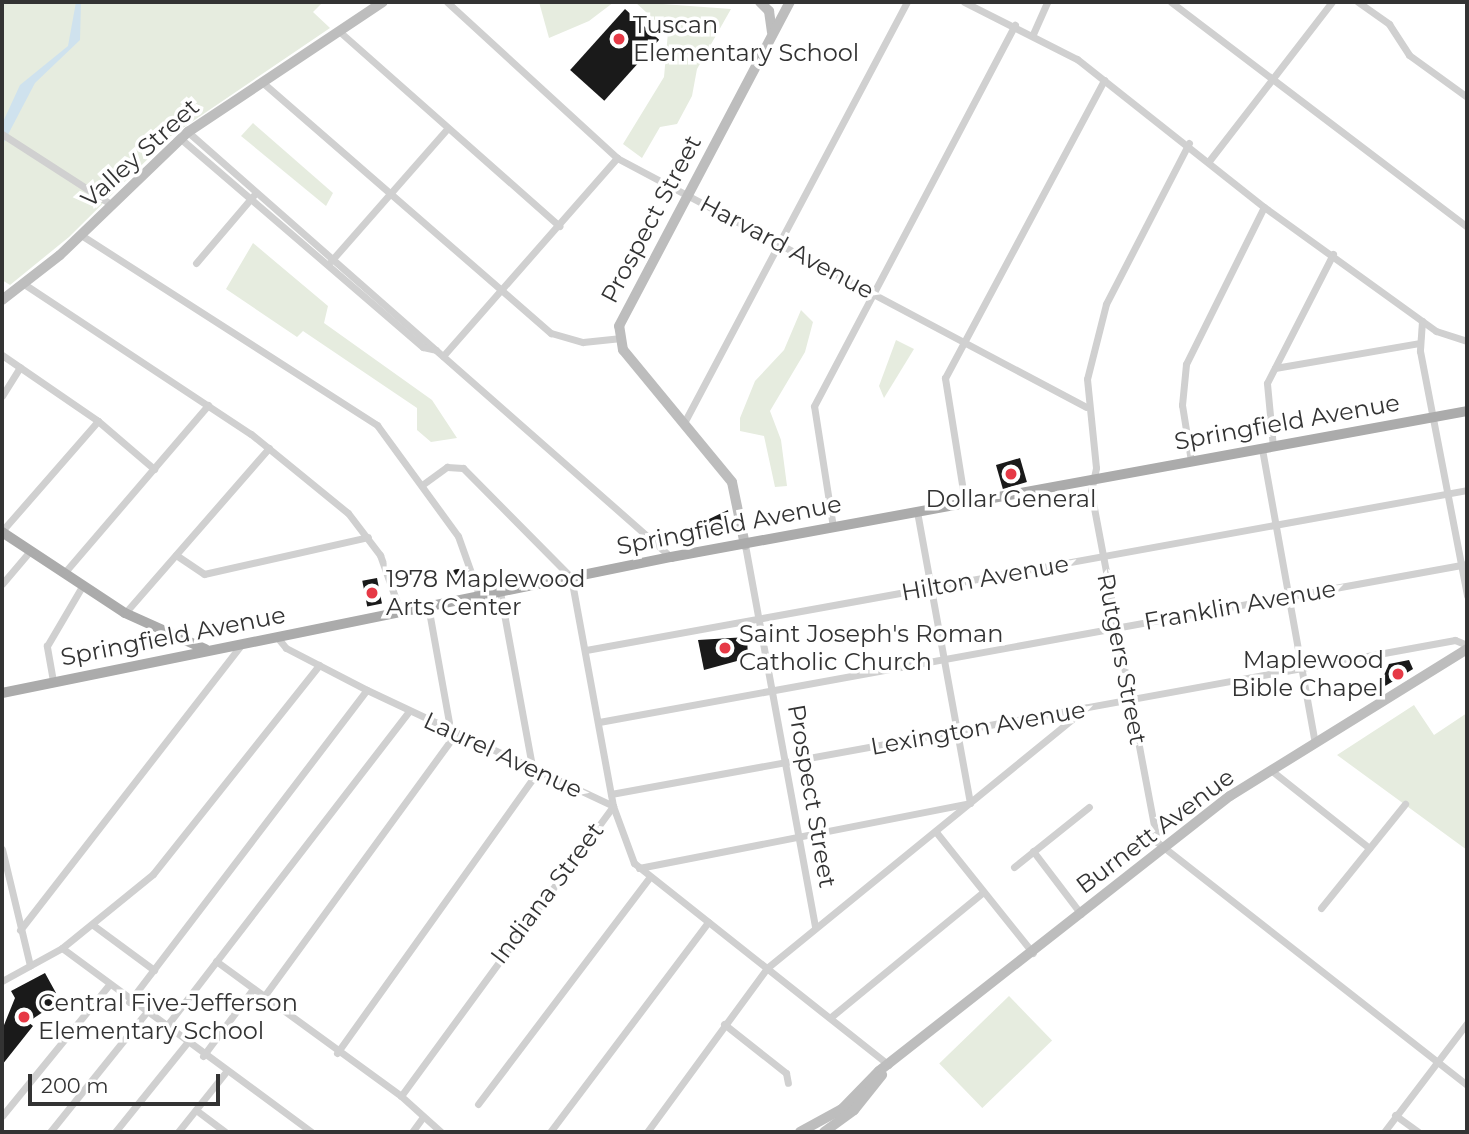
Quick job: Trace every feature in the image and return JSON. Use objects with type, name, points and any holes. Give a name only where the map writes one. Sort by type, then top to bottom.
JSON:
[{"type":"main road","name":"Springfield Avenue","points":[[2,693],[205,649],[571,577],[1467,411]]},
{"type":"main road","points":[[2,532],[125,613],[205,649]]},
{"type":"street","name":"Valley Street","points":[[2,300],[81,235],[185,136],[383,2]]},
{"type":"street","name":"Harvard Avenue","points":[[447,2],[617,158],[1086,407]]},
{"type":"street","points":[[760,2],[772,20],[772,35]]},
{"type":"street","name":"Prospect Street","points":[[790,2],[621,318],[619,338],[623,350],[685,421],[732,482],[814,928]]},
{"type":"street","points":[[685,421],[782,245],[907,2]]},
{"type":"street","points":[[964,2],[1033,34],[1104,80],[1189,144],[1264,207],[1333,254],[1422,321],[1447,337],[1467,341]]},
{"type":"street","points":[[1033,34],[1047,2]]},
{"type":"street","points":[[1171,2],[1467,227]]},
{"type":"street","points":[[1209,161],[1332,2]]},
{"type":"street","points":[[1359,2],[1389,24],[1409,55],[1467,97]]},
{"type":"street","points":[[833,527],[812,416],[1015,25]]},
{"type":"street","points":[[340,32],[446,130],[559,226]]},
{"type":"street","points":[[965,503],[944,392],[945,378],[1104,80]]},
{"type":"street","points":[[262,82],[390,194],[565,340],[619,338]]},
{"type":"street","points":[[331,262],[446,130]]},
{"type":"street","points":[[2,134],[112,205]]},
{"type":"street","points":[[185,136],[440,353],[671,558]]},
{"type":"street","name":"Rutgers Street","points":[[1161,849],[1129,700],[1103,556],[1086,407],[1097,327],[1189,144]]},
{"type":"street","points":[[440,353],[559,226],[617,158]]},
{"type":"street","points":[[196,263],[253,195]]},
{"type":"street","points":[[1191,461],[1182,405],[1186,364],[1264,207]]},
{"type":"street","points":[[81,235],[377,425],[458,536],[479,595]]},
{"type":"street","points":[[1315,743],[1275,524],[1267,448],[1265,392],[1333,254]]},
{"type":"street","points":[[24,284],[269,448],[348,513],[368,537],[389,576],[400,611]]},
{"type":"street","points":[[1422,321],[1419,343],[1464,564],[1467,596]]},
{"type":"street","points":[[1275,368],[1419,343]]},
{"type":"street","points":[[2,355],[98,421],[154,469]]},
{"type":"street","points":[[2,396],[20,367]]},
{"type":"street","points":[[65,572],[208,405]]},
{"type":"street","points":[[2,532],[98,421]]},
{"type":"street","points":[[125,613],[269,448]]},
{"type":"street","points":[[422,485],[447,467],[463,468],[571,577]]},
{"type":"street","name":"Hilton Avenue","points":[[586,650],[1467,490]]},
{"type":"street","points":[[917,512],[970,803]]},
{"type":"street","points":[[176,555],[204,574],[368,537]]},
{"type":"street","points":[[2,584],[30,551]]},
{"type":"street","name":"Franklin Avenue","points":[[599,722],[1464,564]]},
{"type":"street","name":"Indiana Street","points":[[401,1096],[613,806],[571,577]]},
{"type":"street","points":[[53,681],[47,646],[83,585]]},
{"type":"street","points":[[337,1053],[526,795],[535,771],[500,592]]},
{"type":"street","points":[[265,995],[452,739],[428,606]]},
{"type":"street","name":"Laurel Avenue","points":[[276,636],[286,648],[367,690],[613,806],[624,848],[649,878],[831,1017],[887,1067]]},
{"type":"street","name":"Lexington Avenue","points":[[611,794],[1455,640],[1467,647]]},
{"type":"street","points":[[20,930],[243,642]]},
{"type":"street","name":"Burnett Avenue","points":[[800,1132],[831,1128],[887,1067],[1161,849],[1272,771],[1467,647]]},
{"type":"street","points":[[2,981],[62,948],[153,874],[319,665]]},
{"type":"street","points":[[129,1002],[367,690]]},
{"type":"street","points":[[647,1132],[766,968],[1086,708]]},
{"type":"street","points":[[165,1028],[409,711]]},
{"type":"street","points":[[1272,771],[1369,848]]},
{"type":"street","points":[[639,868],[970,803]]},
{"type":"street","points":[[1321,908],[1405,804]]},
{"type":"street","points":[[1014,867],[1089,807]]},
{"type":"street","points":[[936,832],[982,893],[1033,953]]},
{"type":"street","points":[[2,849],[30,966]]},
{"type":"street","points":[[1161,849],[1435,1063],[1467,1085]]},
{"type":"street","points":[[1033,851],[1081,914]]},
{"type":"street","points":[[478,1104],[649,878]]},
{"type":"street","points":[[831,1017],[982,893]]},
{"type":"street","points":[[550,1132],[708,922]]},
{"type":"street","points":[[93,925],[153,970]]},
{"type":"street","points":[[62,948],[225,1073],[312,1132]]},
{"type":"street","points":[[216,961],[265,995],[337,1053],[401,1096],[422,1118],[441,1132]]},
{"type":"street","points":[[2,1116],[108,985]]},
{"type":"street","points":[[203,1056],[253,989]]},
{"type":"street","points":[[50,1132],[145,1014]]},
{"type":"street","points":[[1385,1131],[1467,1023]]},
{"type":"street","points":[[724,1024],[786,1073],[788,1083]]},
{"type":"street","points":[[115,1132],[186,1044]]},
{"type":"street","points":[[178,1132],[225,1073]]},
{"type":"street","points":[[196,1110],[225,1132]]},
{"type":"street","points":[[1395,1115],[1418,1132]]},
{"type":"street","points":[[412,1132],[422,1118]]},
{"type":"shaded area","points":[[2,2],[323,2],[313,12],[330,28],[171,136],[69,237],[10,285],[2,280]]},
{"type":"shaded area","points":[[539,2],[614,2],[589,21],[549,38]]},
{"type":"shaded area","points":[[635,2],[731,9],[697,69],[692,96],[677,124],[660,127],[642,158],[623,144],[664,77],[668,32]]},
{"type":"shaded area","points":[[253,123],[333,193],[326,206],[241,136]]},
{"type":"shaded area","points":[[253,243],[328,306],[324,323],[432,400],[457,438],[431,442],[417,430],[417,408],[303,331],[297,337],[226,289]]},
{"type":"shaded area","points":[[801,310],[813,322],[805,352],[770,411],[781,440],[787,486],[775,487],[764,436],[740,431],[740,418],[755,381],[784,350]]},
{"type":"shaded area","points":[[896,340],[914,349],[884,398],[879,386]]},
{"type":"shaded area","points":[[1414,705],[1434,735],[1467,713],[1467,850],[1337,755]]},
{"type":"shaded area","points":[[1009,996],[1052,1041],[982,1108],[939,1063]]},
{"type":"water","points":[[76,2],[81,2],[80,40],[35,83],[2,146],[2,124],[20,85],[68,46]]},
{"type":"building","name":"Tuscan Elementary School","points":[[625,9],[659,40],[604,101],[570,70]]},
{"type":"building","name":"Dollar General","points":[[1020,458],[1027,482],[1003,489],[996,465]]},
{"type":"building","points":[[728,510],[731,533],[705,535],[705,521]]},
{"type":"building","points":[[455,569],[461,569],[466,577],[464,583],[455,585],[450,580],[450,574]]},
{"type":"building","name":"1978 Maplewood Arts Center","points":[[377,578],[382,604],[367,606],[362,581]]},
{"type":"building","name":"Saint Joseph's Roman Catholic Church","points":[[747,637],[748,658],[704,670],[698,640]]},
{"type":"building","name":"Maplewood Bible Chapel","points":[[1409,660],[1413,669],[1377,691],[1389,664]]},
{"type":"building","name":"Central Five-Jefferson Elementary School","points":[[45,973],[56,993],[51,996],[55,1004],[28,1022],[33,1026],[2,1065],[2,1030],[15,998],[11,991]]},
{"type":"place","name":"Tuscan Elementary School","points":[[619,39]]},
{"type":"place","name":"Dollar General","points":[[1011,474]]},
{"type":"place","name":"1978 Maplewood Arts Center","points":[[372,593]]},
{"type":"place","name":"Saint Joseph's Roman Catholic Church","points":[[725,648]]},
{"type":"place","name":"Maplewood Bible Chapel","points":[[1398,674]]},
{"type":"place","name":"Central Five-Jefferson Elementary School","points":[[24,1017]]}]
